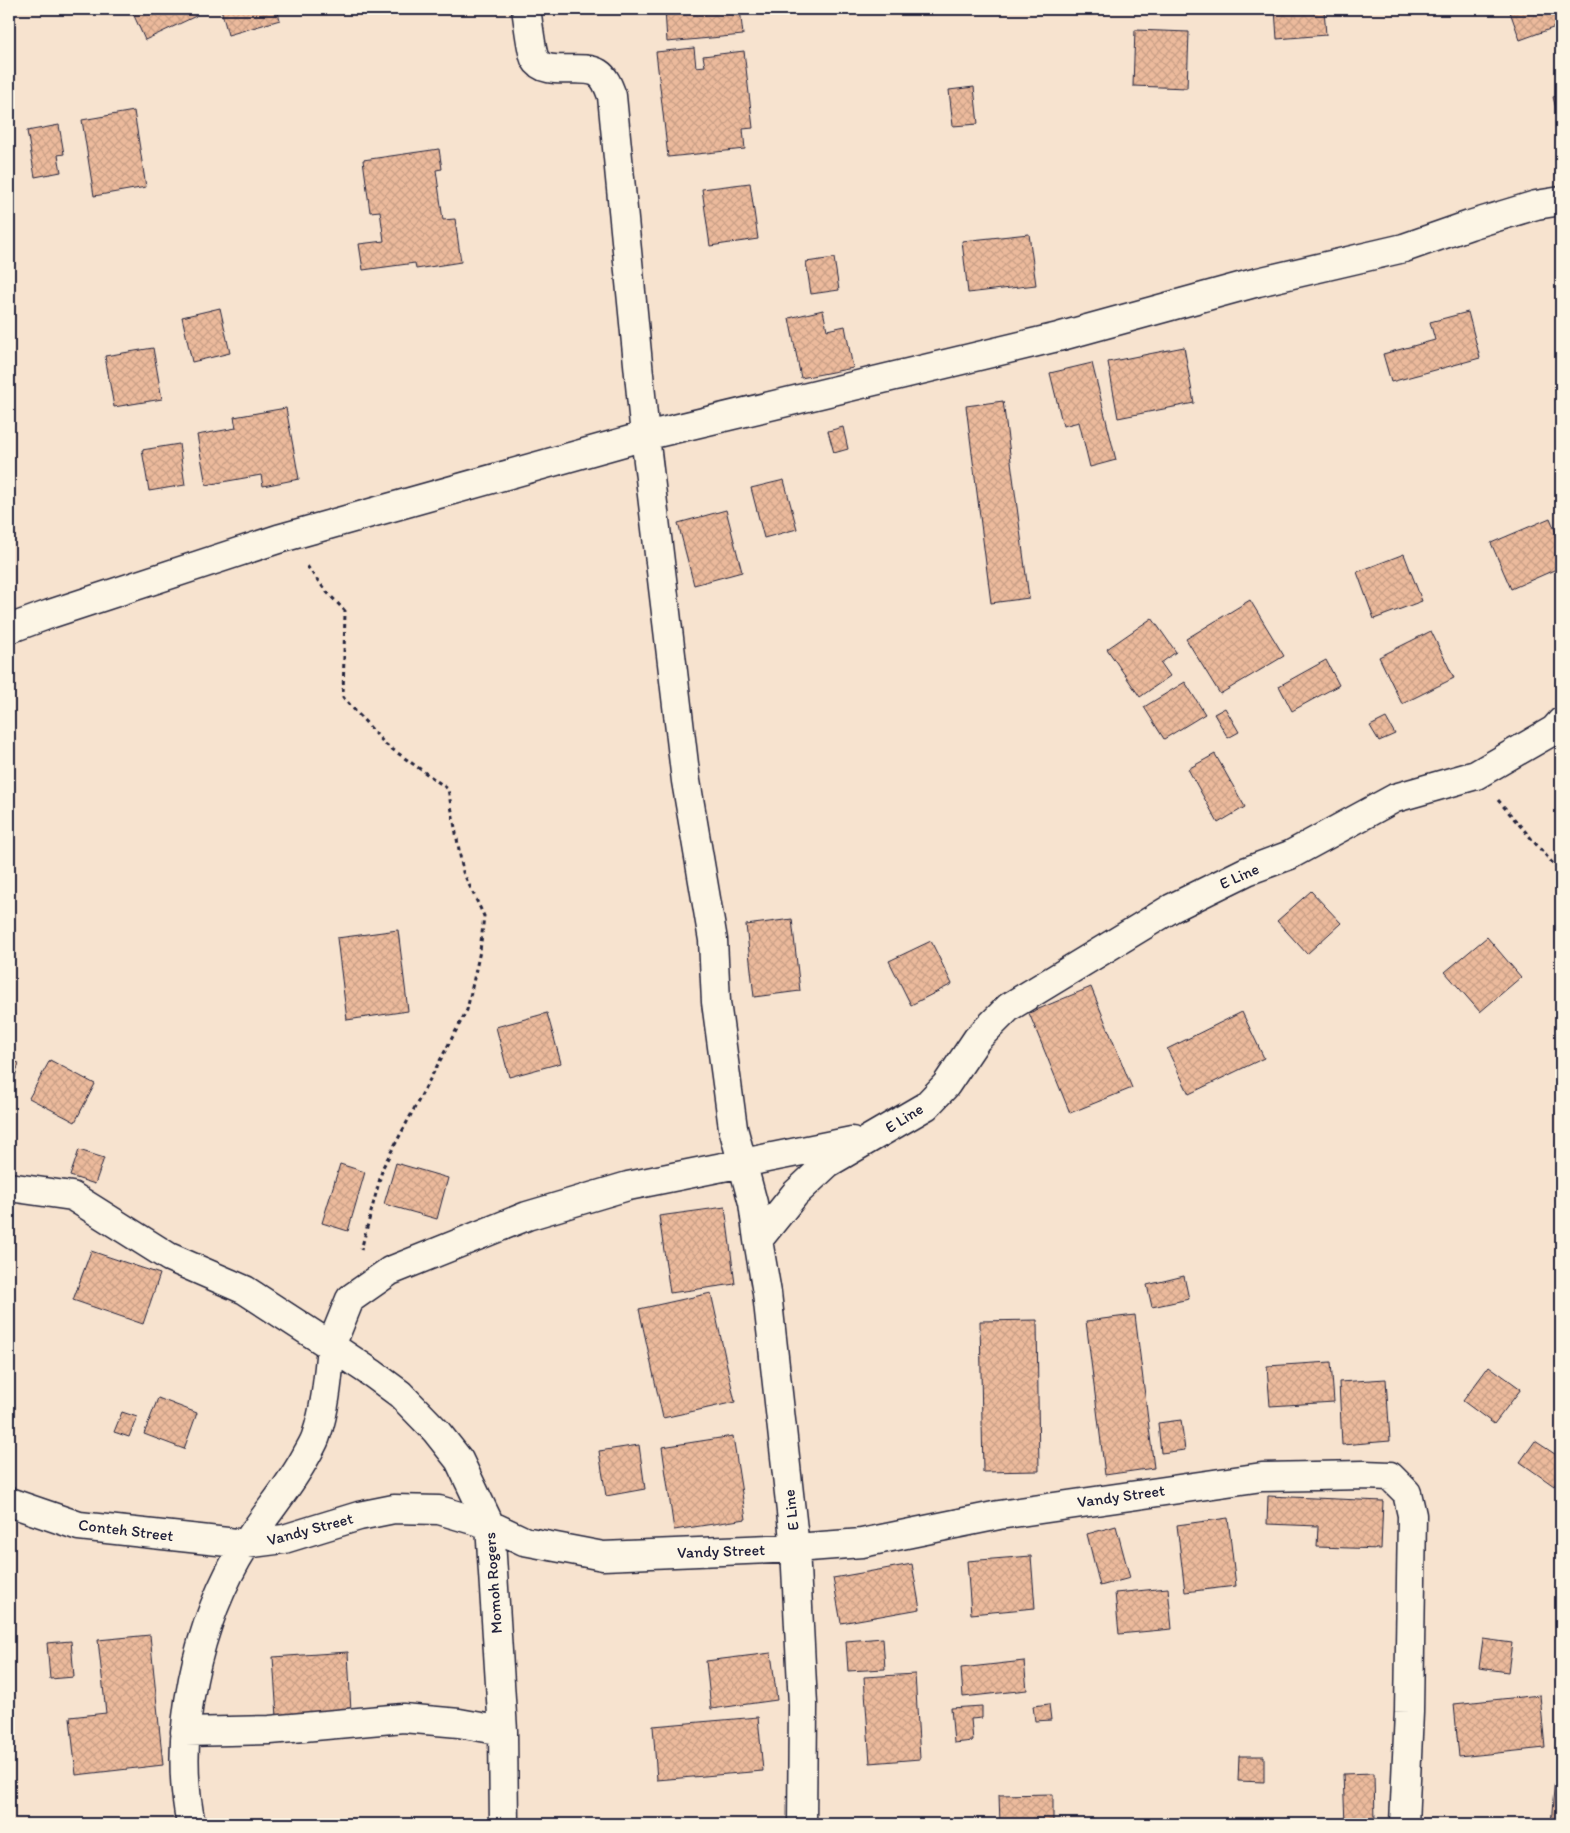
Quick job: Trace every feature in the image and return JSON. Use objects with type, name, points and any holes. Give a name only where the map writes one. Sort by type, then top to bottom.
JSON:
[{"type":"street","points":[[526,9],[535,59],[542,67],[588,70],[598,73],[606,82],[612,96],[645,436],[686,780],[713,940],[717,1011],[733,1128],[753,1203],[758,1240]]},
{"type":"street","points":[[9,629],[278,539],[645,436],[1058,336],[1258,282],[1404,248],[1536,205],[1561,201]]},
{"type":"street","name":"E Line","points":[[802,1824],[803,1705],[795,1548],[767,1293],[758,1240],[795,1194],[828,1164],[926,1106],[946,1086],[977,1039],[1009,1007],[1164,913],[1247,871],[1290,855],[1395,798],[1476,775],[1554,730],[1561,722]]},
{"type":"street","points":[[192,1824],[186,1798],[185,1732],[190,1693],[202,1644],[221,1590],[246,1544],[294,1477],[316,1438],[326,1398],[331,1346],[350,1300],[390,1272],[527,1216],[628,1186],[875,1136]]},
{"type":"street","name":"Momoh Rogers","points":[[9,1187],[72,1196],[169,1257],[244,1290],[331,1346],[400,1394],[436,1431],[460,1460],[490,1525],[503,1731],[504,1824]]},
{"type":"street","name":"Vandy Street","points":[[246,1544],[284,1539],[359,1516],[394,1510],[439,1510],[490,1525],[524,1541],[603,1556],[795,1548],[862,1544],[999,1515],[1262,1477],[1390,1476],[1407,1494],[1412,1515],[1409,1712],[1404,1824]]},
{"type":"street","name":"Conteh Street","points":[[9,1502],[78,1526],[246,1544]]},
{"type":"street","points":[[185,1732],[270,1730],[403,1718],[459,1723],[503,1731]]},
{"type":"path","points":[[278,539],[291,545],[325,590],[345,611],[343,697],[385,744],[448,789],[463,872],[484,916],[480,951],[467,1010],[383,1167],[366,1225],[350,1300]]},
{"type":"path","points":[[1476,775],[1561,873]]},
{"type":"building","points":[[131,9],[193,9],[196,16],[145,40]]},
{"type":"building","points":[[221,9],[277,9],[280,20],[228,35]]},
{"type":"building","points":[[665,9],[740,9],[743,35],[667,42]]},
{"type":"building","points":[[1275,9],[1324,9],[1326,35],[1277,39]]},
{"type":"building","points":[[1509,9],[1561,9],[1561,25],[1520,40]]},
{"type":"building","points":[[1135,30],[1189,32],[1187,88],[1133,86]]},
{"type":"building","points":[[694,48],[696,67],[705,66],[703,56],[744,51],[753,128],[743,129],[745,149],[668,157],[656,52]]},
{"type":"building","points":[[974,87],[978,124],[953,126],[949,90]]},
{"type":"building","points":[[1561,95],[1561,127],[1553,97]]},
{"type":"building","points":[[134,111],[146,187],[94,196],[82,120]]},
{"type":"building","points":[[59,125],[64,154],[58,155],[61,172],[35,177],[27,131]]},
{"type":"building","points":[[439,149],[442,169],[436,170],[443,220],[455,219],[461,262],[416,269],[415,263],[363,270],[359,244],[384,241],[380,211],[370,212],[363,160]]},
{"type":"building","points":[[750,183],[758,239],[710,246],[702,189]]},
{"type":"building","points":[[1029,234],[1036,285],[968,293],[962,241]]},
{"type":"building","points":[[834,258],[839,290],[811,294],[806,262]]},
{"type":"building","points":[[220,308],[230,353],[192,362],[182,317]]},
{"type":"building","points":[[823,310],[827,330],[845,326],[853,368],[801,378],[789,318]]},
{"type":"building","points":[[1468,312],[1480,358],[1391,382],[1383,354],[1435,340],[1430,322]]},
{"type":"building","points":[[1184,347],[1194,403],[1118,418],[1108,362]]},
{"type":"building","points":[[153,348],[162,399],[114,407],[105,356]]},
{"type":"building","points":[[1092,363],[1116,460],[1090,467],[1079,422],[1063,426],[1050,373]]},
{"type":"building","points":[[1003,401],[1029,598],[991,603],[966,406]]},
{"type":"building","points":[[286,408],[299,479],[263,486],[261,475],[206,485],[197,435],[236,428],[234,417]]},
{"type":"building","points":[[843,427],[848,449],[834,453],[828,431]]},
{"type":"building","points":[[179,444],[185,485],[149,491],[142,450]]},
{"type":"building","points":[[784,480],[797,529],[764,538],[751,488]]},
{"type":"building","points":[[726,510],[742,572],[694,585],[678,523]]},
{"type":"building","points":[[1550,518],[1561,545],[1561,567],[1511,589],[1491,543]]},
{"type":"building","points":[[1404,554],[1422,601],[1374,619],[1357,572]]},
{"type":"building","points":[[1250,600],[1284,656],[1220,694],[1186,639]]},
{"type":"building","points":[[1152,618],[1176,652],[1161,663],[1170,676],[1140,697],[1107,649]]},
{"type":"building","points":[[1431,631],[1454,678],[1402,704],[1379,657]]},
{"type":"building","points":[[1326,660],[1339,685],[1292,711],[1279,686]]},
{"type":"building","points":[[1185,682],[1205,714],[1164,739],[1144,707]]},
{"type":"building","points":[[1225,708],[1239,732],[1228,738],[1214,714]]},
{"type":"building","points":[[1386,718],[1395,734],[1379,741],[1370,726]]},
{"type":"building","points":[[1215,754],[1245,807],[1218,823],[1188,769]]},
{"type":"building","points":[[1311,891],[1341,923],[1307,954],[1277,921]]},
{"type":"building","points":[[792,919],[800,991],[754,997],[746,925]]},
{"type":"building","points":[[398,930],[408,1011],[347,1020],[337,938]]},
{"type":"building","points":[[1487,937],[1521,977],[1480,1012],[1445,972]]},
{"type":"building","points":[[931,941],[952,984],[911,1005],[889,961]]},
{"type":"building","points":[[1091,987],[1132,1088],[1070,1113],[1029,1013]]},
{"type":"building","points":[[1242,1012],[1264,1058],[1189,1094],[1167,1049]]},
{"type":"building","points":[[547,1013],[561,1063],[509,1077],[496,1027]]},
{"type":"building","points":[[9,1060],[19,1063],[9,1097]]},
{"type":"building","points":[[50,1060],[95,1084],[75,1122],[29,1098]]},
{"type":"building","points":[[79,1150],[104,1158],[95,1184],[70,1176]]},
{"type":"building","points":[[396,1163],[448,1178],[437,1219],[384,1204]]},
{"type":"building","points":[[340,1164],[365,1172],[348,1231],[322,1223]]},
{"type":"building","points":[[725,1207],[735,1284],[670,1293],[659,1216]]},
{"type":"building","points":[[91,1251],[160,1274],[143,1324],[73,1300]]},
{"type":"building","points":[[1184,1276],[1189,1299],[1152,1307],[1147,1285]]},
{"type":"building","points":[[711,1293],[735,1402],[663,1418],[639,1309]]},
{"type":"building","points":[[1135,1315],[1154,1468],[1105,1475],[1086,1321]]},
{"type":"building","points":[[1037,1320],[1039,1471],[983,1472],[980,1321]]},
{"type":"building","points":[[1331,1362],[1334,1402],[1270,1406],[1267,1366]]},
{"type":"building","points":[[1489,1366],[1521,1389],[1494,1424],[1463,1401]]},
{"type":"building","points":[[1386,1379],[1390,1441],[1342,1445],[1339,1382]]},
{"type":"building","points":[[158,1398],[197,1413],[184,1449],[144,1434]]},
{"type":"building","points":[[122,1412],[137,1417],[129,1437],[114,1432]]},
{"type":"building","points":[[1181,1420],[1185,1450],[1161,1453],[1158,1423]]},
{"type":"building","points":[[733,1436],[746,1519],[674,1530],[662,1447]]},
{"type":"building","points":[[1535,1441],[1561,1458],[1561,1475],[1554,1486],[1520,1462]]},
{"type":"building","points":[[639,1445],[645,1489],[606,1496],[599,1451]]},
{"type":"building","points":[[1268,1496],[1383,1501],[1381,1549],[1317,1547],[1318,1526],[1267,1524]]},
{"type":"building","points":[[1228,1518],[1236,1586],[1185,1592],[1177,1525]]},
{"type":"building","points":[[1116,1526],[1130,1578],[1100,1586],[1087,1534]]},
{"type":"building","points":[[1031,1556],[1035,1608],[971,1614],[967,1561]]},
{"type":"building","points":[[912,1564],[920,1609],[841,1623],[833,1578]]},
{"type":"building","points":[[1168,1588],[1172,1629],[1119,1634],[1115,1593]]},
{"type":"building","points":[[150,1635],[163,1765],[76,1775],[70,1717],[106,1713],[98,1640]]},
{"type":"building","points":[[883,1638],[885,1669],[848,1671],[846,1641]]},
{"type":"building","points":[[1483,1639],[1512,1643],[1508,1672],[1479,1668]]},
{"type":"building","points":[[71,1641],[74,1677],[50,1679],[47,1643]]},
{"type":"building","points":[[348,1652],[351,1713],[277,1717],[273,1657]]},
{"type":"building","points":[[771,1653],[777,1700],[711,1709],[706,1661]]},
{"type":"building","points":[[1024,1661],[1027,1690],[963,1697],[961,1668]]},
{"type":"building","points":[[915,1674],[920,1759],[870,1763],[864,1677]]},
{"type":"building","points":[[1540,1695],[1545,1748],[1459,1757],[1454,1704]]},
{"type":"building","points":[[1049,1704],[1051,1720],[1035,1721],[1033,1706]]},
{"type":"building","points":[[982,1706],[982,1718],[971,1719],[973,1741],[954,1743],[951,1708]]},
{"type":"building","points":[[758,1717],[763,1771],[657,1780],[653,1726]]},
{"type":"building","points":[[1557,1755],[1561,1755],[1561,1824],[1551,1824]]},
{"type":"building","points":[[1239,1756],[1264,1756],[1264,1782],[1238,1781]]},
{"type":"building","points":[[1374,1773],[1375,1823],[1345,1824],[1343,1774]]},
{"type":"building","points":[[1053,1794],[1053,1824],[1000,1824],[999,1795]]}]
